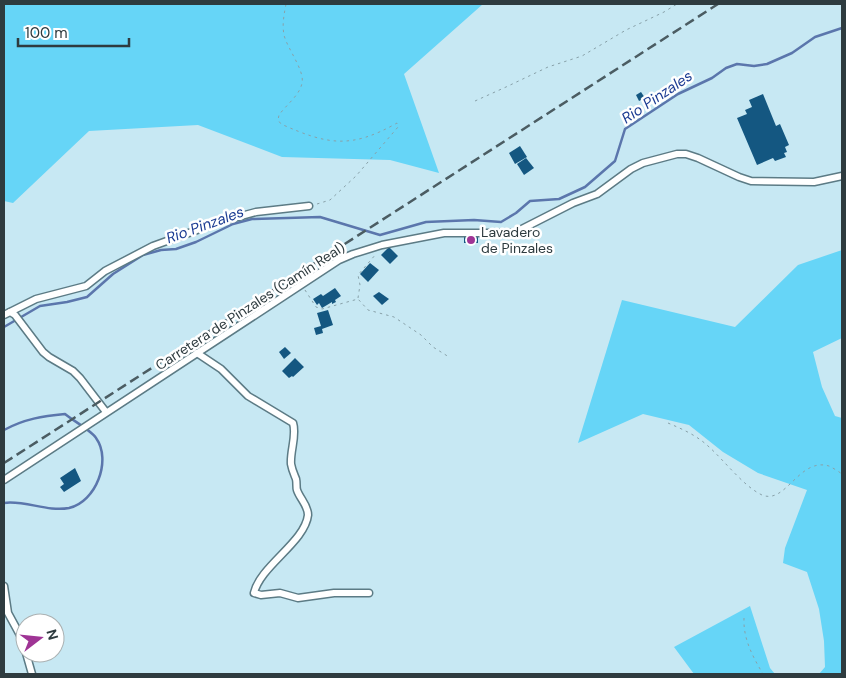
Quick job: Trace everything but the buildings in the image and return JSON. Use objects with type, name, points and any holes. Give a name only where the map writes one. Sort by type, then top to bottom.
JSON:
[{"type":"street","name":"Carretera de Pinzales (Camín Real)","points":[[4,480],[302,284],[339,260],[352,254],[382,245],[444,233],[514,233],[573,203],[597,194],[637,166],[677,154],[686,154],[698,158],[751,181],[814,182],[842,176]]},
{"type":"street","points":[[106,412],[80,378],[73,371],[43,352],[10,314],[36,300],[86,286],[105,271],[152,246],[219,222],[256,212],[309,206]]},
{"type":"street","points":[[197,353],[221,369],[248,396],[292,423],[295,428],[291,464],[292,472],[296,480],[297,491],[307,507],[308,515],[296,538],[267,572],[254,593],[262,595],[280,593],[298,598],[334,593],[369,593]]},
{"type":"street","points":[[4,586],[8,613],[15,626]]},
{"type":"path","points":[[286,4],[282,22],[284,36],[302,76],[302,83],[299,91],[279,115],[278,120],[281,124],[317,138],[346,142],[361,140],[378,134],[397,123],[398,127],[356,176],[330,200],[309,206]]},
{"type":"path","points":[[474,101],[548,67],[582,56],[626,30],[677,4]]},
{"type":"path","points":[[358,299],[360,285],[358,275],[379,252],[382,245]]},
{"type":"path","points":[[302,284],[316,307],[322,309],[358,299]]},
{"type":"path","points":[[358,299],[368,310],[394,317],[449,357]]},
{"type":"path","points":[[668,423],[694,435],[708,446],[744,482],[762,495],[770,496],[777,494],[786,488],[798,475],[812,466],[828,466],[842,474]]},
{"type":"path","points":[[744,618],[744,629],[753,658],[763,674]]},
{"type":"shaded area","points":[[4,4],[483,4],[404,74],[439,173],[390,160],[282,157],[198,125],[89,131],[13,203],[4,201]]},
{"type":"shaded area","points":[[842,250],[842,338],[813,352],[822,387],[835,416],[842,418],[842,674],[819,674],[825,667],[824,641],[819,609],[807,572],[783,563],[785,548],[807,490],[758,473],[723,452],[689,425],[643,414],[578,443],[622,300],[735,327],[798,265]]},
{"type":"shaded area","points":[[750,606],[770,668],[775,674],[694,674],[674,647]]},
{"type":"waterway","name":"Rio Pinzales","points":[[4,327],[40,306],[87,297],[113,274],[143,255],[161,250],[176,249],[196,242],[233,224],[252,219],[320,217],[380,235],[426,222],[474,220],[501,222],[516,213],[530,201],[559,199],[585,187],[615,161],[625,129],[678,94],[712,78],[726,68],[737,64],[754,66],[767,64],[792,53],[815,37],[842,28]]},
{"type":"waterway","name":"Rio Pinzales","points":[[4,430],[34,419],[65,414],[94,435],[101,447],[102,457],[99,479],[87,498],[79,504],[61,509],[20,503],[4,503]]},
{"type":"railway","points":[[4,463],[718,4]]},
{"type":"place","name":"Lavadero de Pinzales","points":[[471,240]]}]
